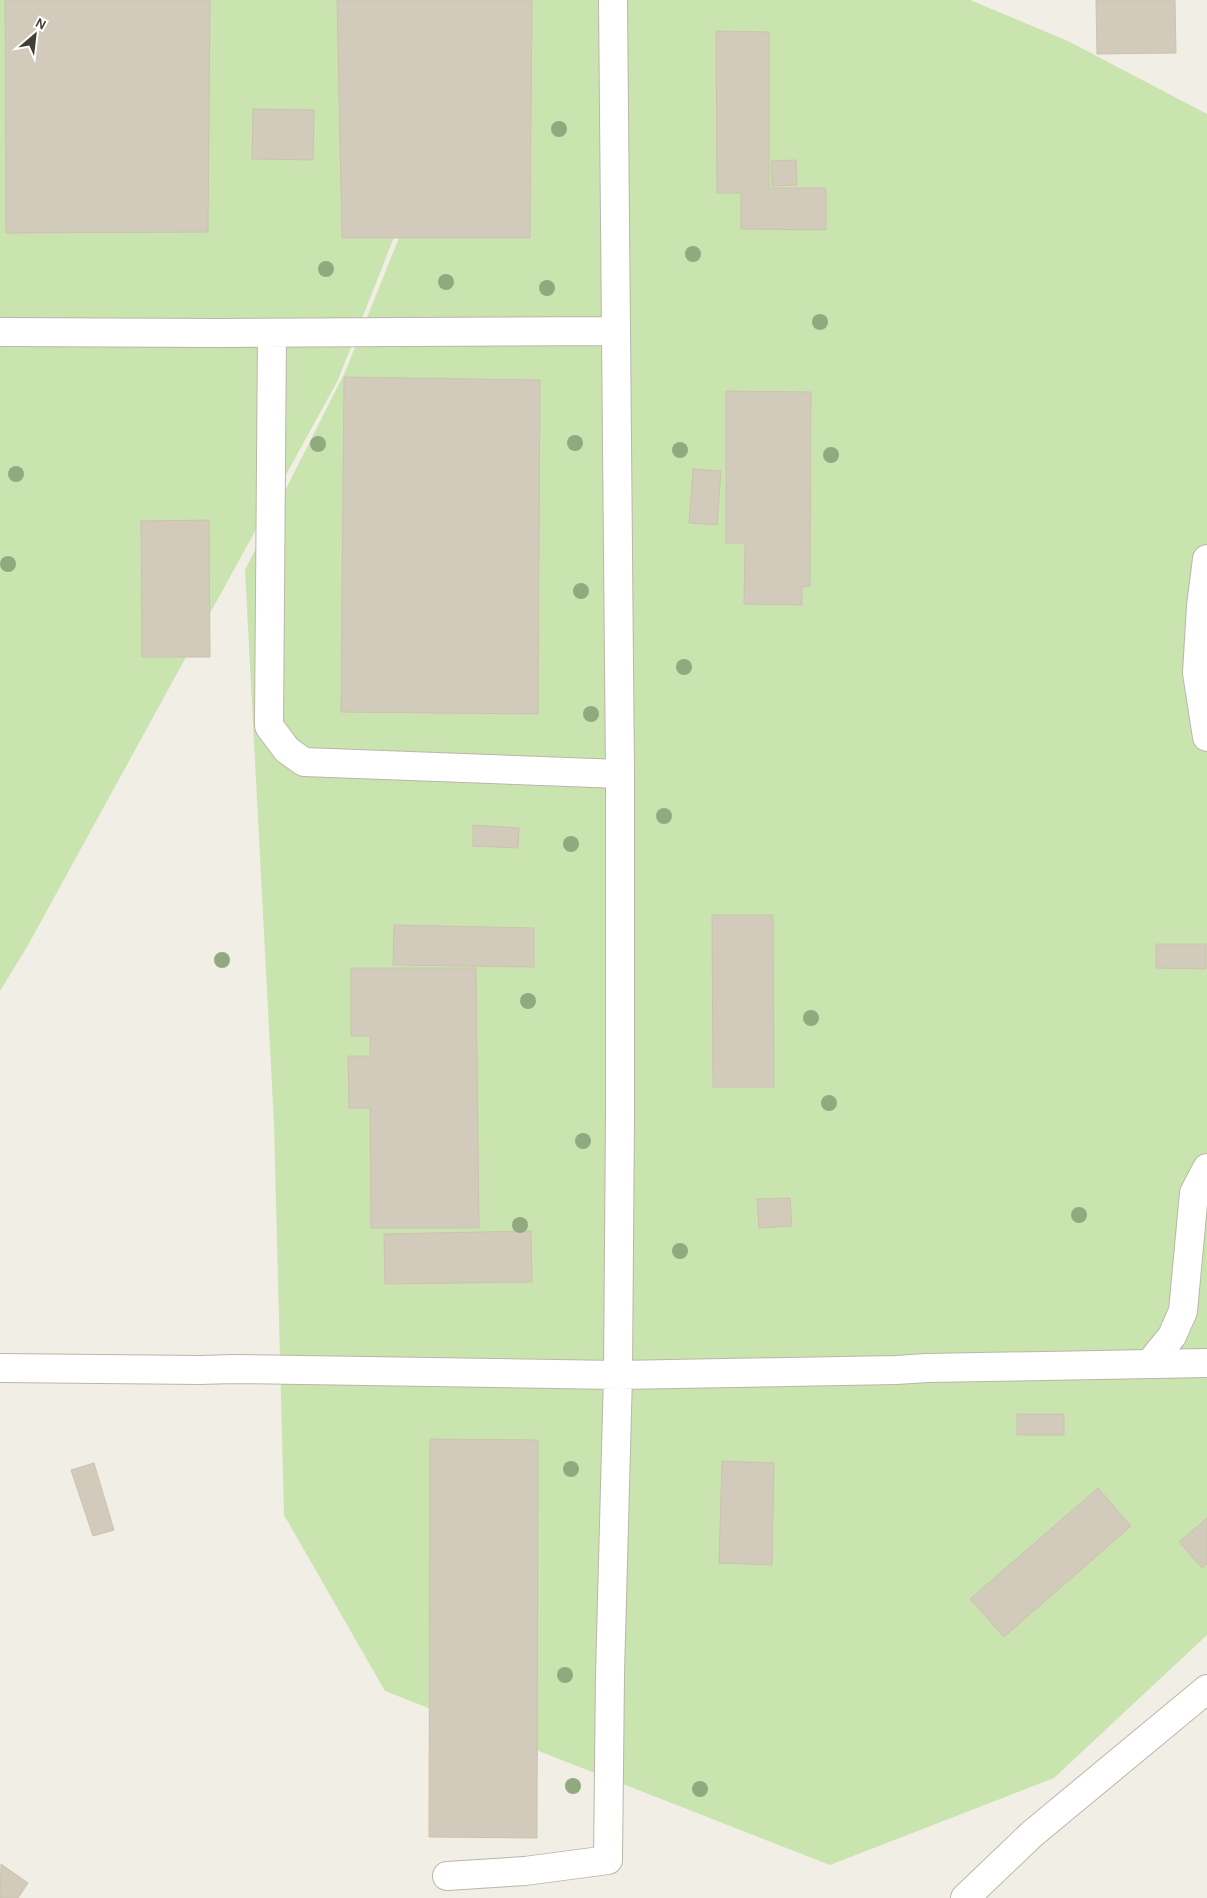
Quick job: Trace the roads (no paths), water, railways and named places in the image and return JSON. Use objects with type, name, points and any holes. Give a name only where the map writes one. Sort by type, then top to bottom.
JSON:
[{"type":"street","points":[[447,1876],[525,1871],[608,1860],[610,1674],[618,1375],[620,774],[613,0]]},
{"type":"street","points":[[0,332],[616,331]]},
{"type":"street","points":[[272,333],[269,726],[287,750],[304,762],[620,774]]},
{"type":"street","points":[[1207,559],[1201,606],[1197,673],[1207,737]]},
{"type":"street","points":[[1150,1363],[1172,1336],[1183,1311],[1194,1193],[1207,1168]]},
{"type":"street","points":[[0,1368],[200,1370],[234,1368],[618,1375],[1207,1363]]},
{"type":"street","points":[[965,1898],[1032,1834],[1207,1689]]}]
